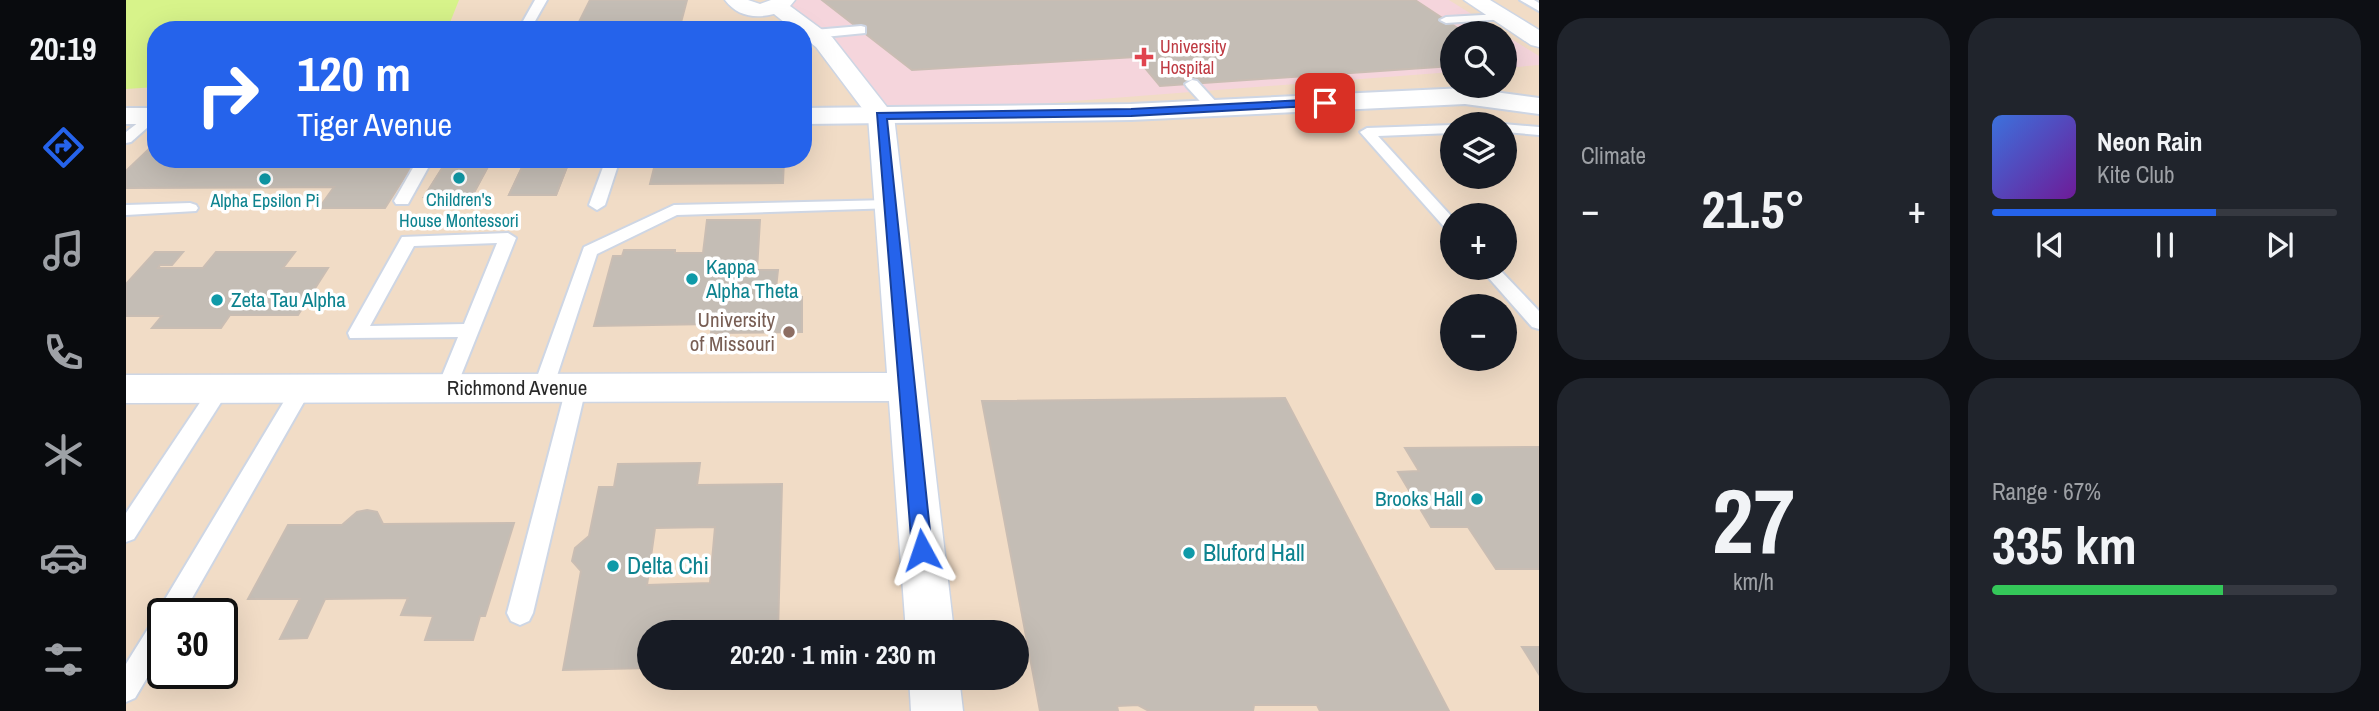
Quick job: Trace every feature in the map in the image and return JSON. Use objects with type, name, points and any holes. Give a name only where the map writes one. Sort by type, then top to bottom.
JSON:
[{"type":"street","points":[[736,0],[738,5],[749,9],[781,3],[800,21]]},
{"type":"street","points":[[1475,0],[1539,40]]},
{"type":"street","points":[[814,34],[824,42],[881,116],[929,620]]},
{"type":"street","points":[[1517,87],[1539,83]]},
{"type":"street","points":[[812,116],[1131,113],[1440,97]]},
{"type":"street","points":[[1480,98],[1539,106]]},
{"type":"street","name":"Richmond Avenue","points":[[126,389],[907,387]]},
{"type":"street","points":[[935,690],[937,711]]},
{"type":"lane","points":[[529,21],[541,0]]},
{"type":"lane","points":[[1526,0],[1539,8]]},
{"type":"lane","points":[[1446,20],[1502,17]]},
{"type":"lane","points":[[814,34],[861,30]]},
{"type":"lane","points":[[1192,83],[1214,108]]},
{"type":"lane","points":[[126,139],[144,116]]},
{"type":"lane","points":[[1517,128],[1539,131]]},
{"type":"lane","points":[[1440,130],[1367,132],[1440,213]]},
{"type":"lane","points":[[402,201],[421,168]]},
{"type":"lane","points":[[597,205],[610,168]]},
{"type":"lane","points":[[520,613],[560,388],[590,251],[674,210],[889,205]]},
{"type":"lane","points":[[126,210],[190,208]]},
{"type":"lane","points":[[447,388],[508,238],[408,240],[357,333],[470,330]]},
{"type":"lane","points":[[1500,280],[1539,323]]},
{"type":"lane","points":[[126,532],[220,388]]},
{"type":"lane","points":[[179,598],[302,388]]},
{"type":"lane","points":[[126,690],[147,654]]},
{"type":"shaded area","name":"University of Missouri","points":[[126,0],[1539,0],[1539,711],[126,711]]},
{"type":"shaded area","name":"University Hospital","points":[[770,0],[1449,0],[1483,21],[1440,21],[1440,73],[881,116],[824,42],[812,33],[812,21],[797,21]]},
{"type":"shaded area","points":[[1517,42],[1539,56],[1539,65],[1517,67]]},
{"type":"green space","points":[[126,0],[459,0],[451,21],[147,21],[147,88],[126,89]]},
{"type":"building","points":[[590,0],[687,0],[681,21],[580,21]]},
{"type":"building","name":"University Hospital","points":[[822,0],[1415,0],[1447,21],[1440,21],[1440,67],[1160,86],[1136,57],[912,70]]},
{"type":"building","name":"Alpha Epsilon Pi","points":[[147,151],[147,168],[410,168],[385,208],[319,208],[334,187],[126,188],[126,171]]},
{"type":"building","name":"Children's House Montessori","points":[[442,168],[487,168],[471,198],[424,197]]},
{"type":"building","name":"Children's House Montessori","points":[[442,168],[487,168],[471,198],[424,197]]},
{"type":"building","name":"Children's House Montessori","points":[[522,168],[566,168],[556,195],[509,195]]},
{"type":"building","name":"Children's House Montessori","points":[[522,168],[566,168],[556,195],[509,195]]},
{"type":"building","points":[[654,168],[784,168],[783,183],[650,184]]},
{"type":"building","name":"Kappa Alpha Theta","points":[[707,220],[760,220],[757,270],[778,270],[776,288],[756,288],[756,298],[802,297],[802,332],[711,333],[712,324],[594,326],[613,256],[622,256],[624,250],[703,253]]},
{"type":"building","name":"Zeta Tau Alpha","points":[[155,252],[183,252],[172,265],[160,265],[158,268],[203,268],[216,252],[295,252],[283,268],[328,268],[298,315],[230,315],[221,328],[152,328],[162,316],[126,316],[126,284]]},
{"type":"building","name":"Bluford Hall","points":[[1285,398],[1449,711],[1320,711],[1317,705],[1254,705],[1253,711],[1149,711],[1138,705],[1117,706],[1118,711],[1040,711],[1029,652],[1029,620],[1023,620],[982,401]]},
{"type":"building","name":"Brooks Hall","points":[[1539,447],[1539,569],[1496,569],[1468,527],[1431,527],[1398,472],[1419,471],[1405,448]]},
{"type":"building","name":"Delta Chi","points":[[700,463],[697,485],[782,484],[778,620],[637,620],[637,668],[563,670],[581,571],[572,561],[575,548],[589,536],[599,487],[614,487],[618,464]],"holes":[[[715,527],[710,583],[647,585],[655,528]]]},
{"type":"building","points":[[357,512],[377,512],[383,524],[514,523],[485,616],[480,616],[473,640],[425,640],[433,616],[401,615],[408,598],[325,599],[307,638],[280,639],[300,599],[248,599],[288,525],[342,525]]},
{"type":"building","points":[[1522,647],[1539,647],[1539,674]]},
{"type":"place","name":"University Hospital","points":[[1144,57]]},
{"type":"place","name":"Children's House Montessori","points":[[459,178]]},
{"type":"place","name":"Alpha Epsilon Pi","points":[[265,179]]},
{"type":"place","name":"Kappa Alpha Theta","points":[[692,279]]},
{"type":"place","name":"Zeta Tau Alpha","points":[[217,300]]},
{"type":"place","name":"University of Missouri","points":[[789,332]]},
{"type":"place","name":"Brooks Hall","points":[[1477,499]]},
{"type":"place","name":"Bluford Hall","points":[[1189,553]]},
{"type":"place","name":"Delta Chi","points":[[613,566]]},
{"type":"route","points":[[922,550],[881,116],[1131,113],[1325,103]]}]
